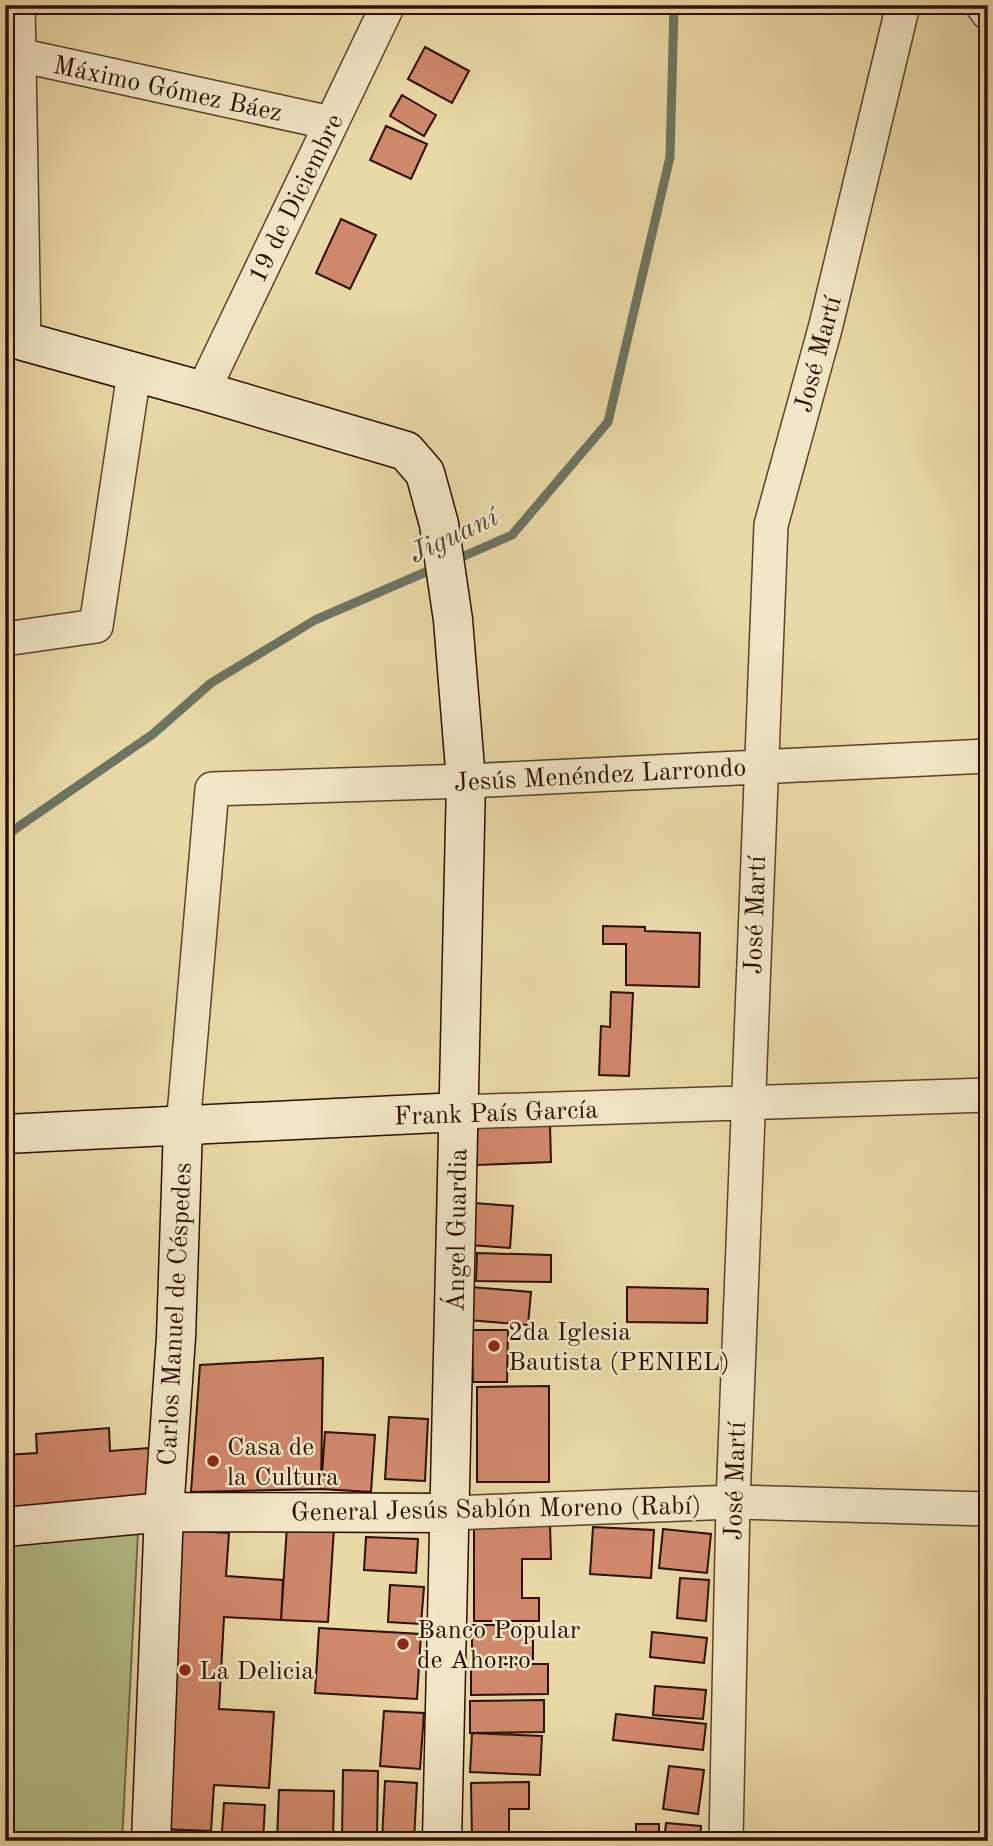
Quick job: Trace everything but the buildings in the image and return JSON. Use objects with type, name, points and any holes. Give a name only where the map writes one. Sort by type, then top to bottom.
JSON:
[{"type":"main road","name":"Ángel Guardia","points":[[15,338],[406,451],[425,473],[439,524],[453,620],[466,782],[442,1841]]},
{"type":"main road","name":"Frank País García","points":[[5,1135],[459,1112]]},
{"type":"main road","name":"Carlos Manuel de Céspedes","points":[[151,1841],[164,1512],[176,1337],[183,1127]]},
{"type":"main road","name":"General Jesús Sablón Moreno (Rabí)","points":[[5,1527],[164,1512],[450,1513]]},
{"type":"street","points":[[15,338],[12,54],[18,5]]},
{"type":"street","name":"19 de Diciembre","points":[[203,391],[388,5]]},
{"type":"street","name":"José Martí","points":[[726,1841],[733,1502],[771,525],[826,326],[903,5]]},
{"type":"street","points":[[982,5],[988,13]]},
{"type":"street","name":"Máximo Gómez Báez","points":[[12,54],[331,123]]},
{"type":"street","points":[[5,639],[96,626],[134,373]]},
{"type":"street","name":"Jesús Menéndez Larrondo","points":[[212,789],[466,782],[988,756]]},
{"type":"street","name":"Carlos Manuel de Céspedes","points":[[183,1127],[212,789]]},
{"type":"street","name":"Frank País García","points":[[459,1112],[988,1095]]},
{"type":"street","name":"General Jesús Sablón Moreno (Rabí)","points":[[450,1513],[733,1502],[988,1509]]},
{"type":"green space","points":[[138,1533],[122,1841],[5,1841],[5,1542]]},
{"type":"waterway","name":"Jiguaní","points":[[455,560],[512,535],[608,422],[670,157],[672,5]]},
{"type":"waterway","name":"Jiguaní","points":[[5,836],[153,734],[211,683],[315,620],[435,568]]},
{"type":"place","name":"2da Iglesia Bautista (PENIEL)","points":[[494,1346]]},
{"type":"place","name":"Casa de la Cultura","points":[[213,1461]]},
{"type":"place","name":"Banco Popular de Ahorro","points":[[403,1644]]},
{"type":"place","name":"La Delicia","points":[[185,1670]]}]
